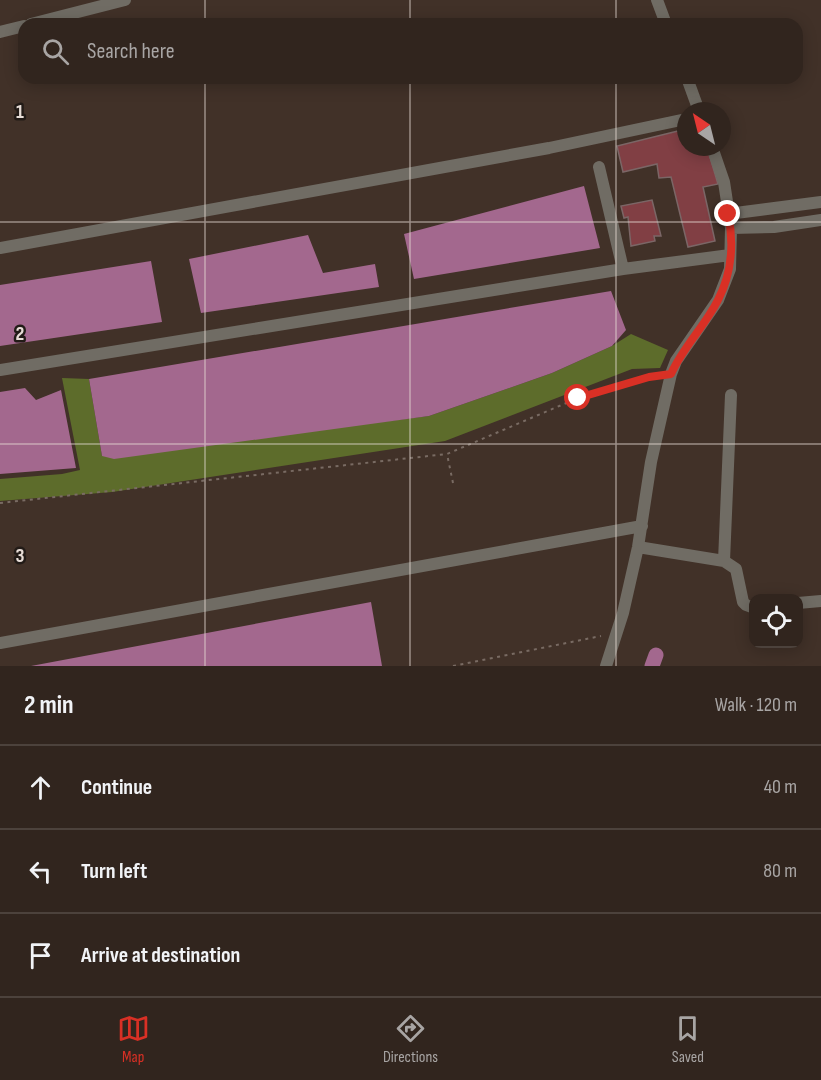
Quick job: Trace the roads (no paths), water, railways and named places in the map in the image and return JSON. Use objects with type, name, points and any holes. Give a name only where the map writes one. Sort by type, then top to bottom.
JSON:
[{"type":"street","points":[[55,18],[125,0]]},
{"type":"street","points":[[657,0],[664,18]]},
{"type":"street","points":[[0,32],[18,28]]},
{"type":"street","points":[[689,84],[696,102]]},
{"type":"street","points":[[0,248],[537,150],[677,121]]},
{"type":"street","points":[[606,666],[641,548],[651,462],[671,374],[676,361],[718,300],[730,268],[731,228],[724,182],[715,156]]},
{"type":"street","points":[[599,167],[622,269]]},
{"type":"street","points":[[728,214],[821,202]]},
{"type":"street","points":[[731,228],[774,227],[821,220]]},
{"type":"street","points":[[0,370],[622,269],[730,255]]},
{"type":"street","points":[[724,561],[731,395]]},
{"type":"street","points":[[0,644],[642,526]]},
{"type":"street","points":[[641,548],[724,561],[736,569],[743,602],[749,606]]},
{"type":"street","points":[[803,603],[821,601]]},
{"type":"waterway","points":[[652,666],[656,655]]}]
